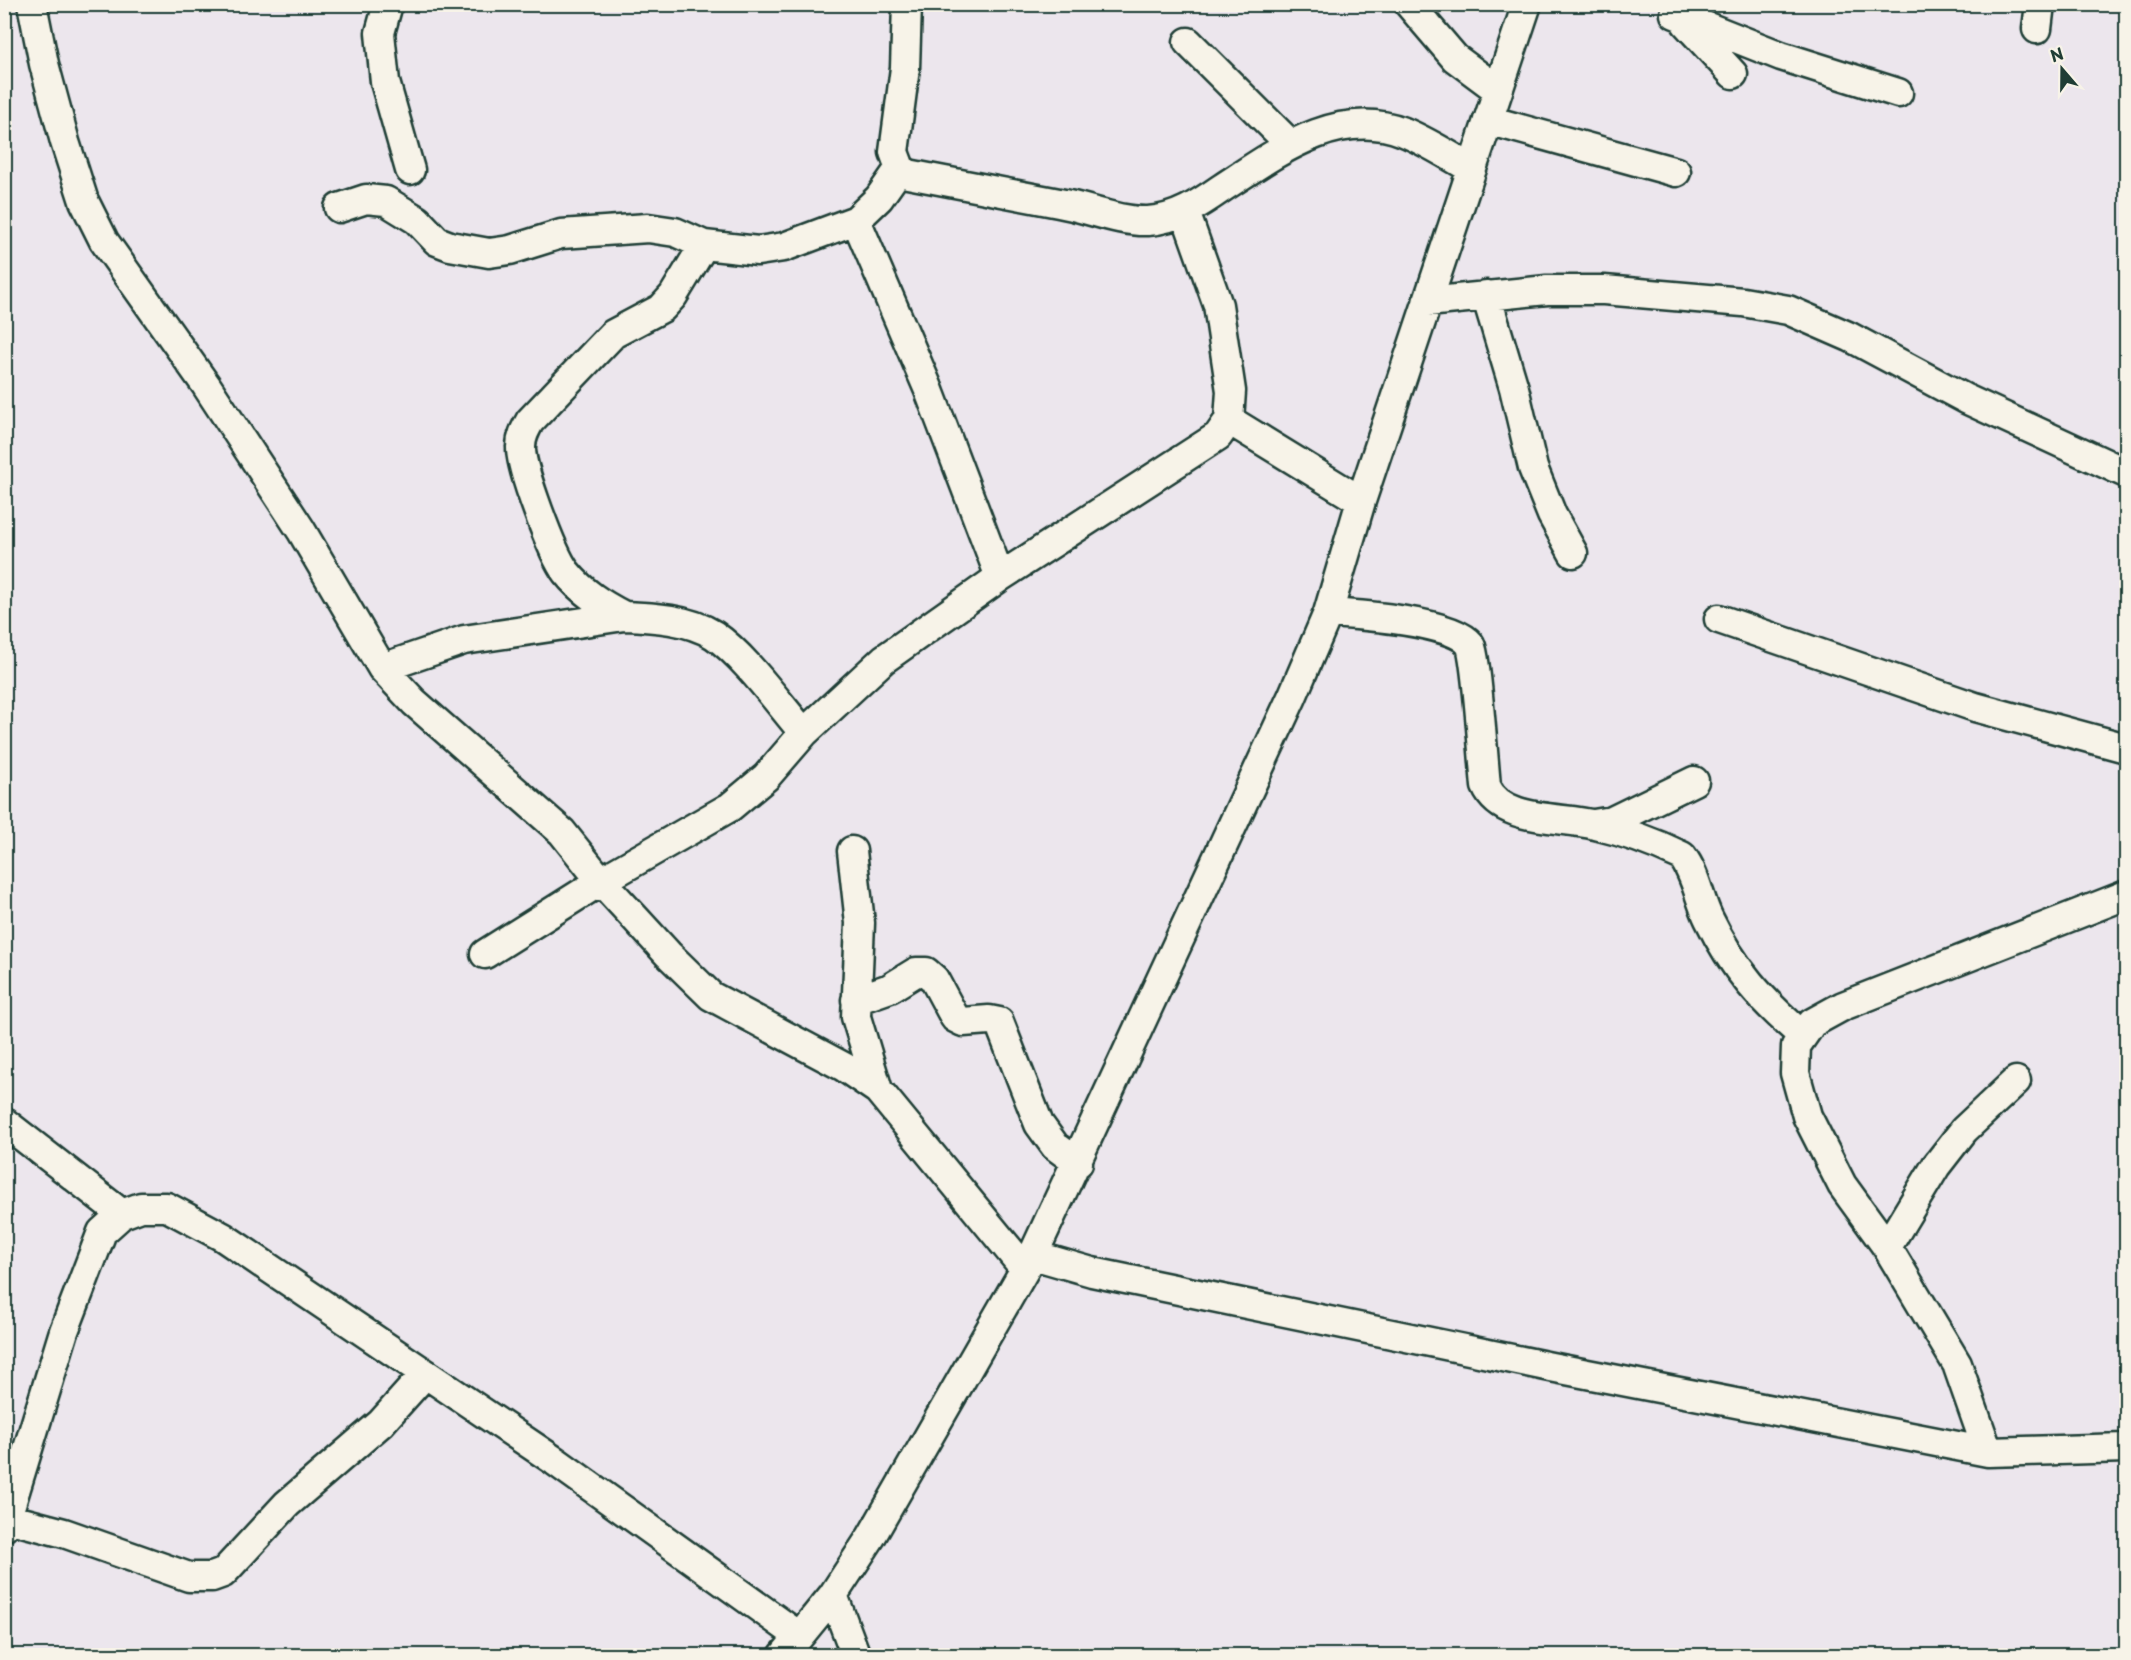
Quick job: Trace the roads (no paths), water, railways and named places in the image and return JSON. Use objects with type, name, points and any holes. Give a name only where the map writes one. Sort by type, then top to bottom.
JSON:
[{"type":"street","points":[[32,4],[44,64],[65,142],[84,201],[104,241],[206,385],[301,530],[382,668],[414,702],[562,832],[601,881],[668,954],[711,996],[844,1067],[878,1090],[1029,1262],[1115,1277],[1551,1367],[1988,1452],[2127,1448]]},
{"type":"street","points":[[388,4],[380,33],[385,82],[414,159],[411,195],[417,220]]},
{"type":"street","points":[[907,4],[905,68],[894,152],[900,168],[908,174],[1148,221],[1185,212],[1291,145],[1313,134],[1350,124],[1374,125],[1402,131],[1428,143],[1472,169]]},
{"type":"street","points":[[1409,4],[1455,58],[1498,90]]},
{"type":"street","points":[[425,1374],[381,1423],[287,1504],[223,1573],[212,1577],[189,1577],[63,1533],[6,1523],[14,1460],[102,1232],[122,1214],[141,1207],[167,1207],[223,1237],[555,1461],[791,1646],[833,1595],[923,1448],[1029,1262],[1078,1163],[1328,612],[1361,501],[1527,4]]},
{"type":"street","points":[[1670,9],[1706,42],[1733,74]]},
{"type":"street","points":[[1670,9],[1781,56],[1898,93]]},
{"type":"street","points":[[1188,42],[1291,145]]},
{"type":"street","points":[[1488,120],[1676,172]]},
{"type":"street","points":[[339,208],[366,199],[386,201],[417,220],[437,240],[450,246],[489,253],[582,231],[648,228],[675,232],[704,245],[758,251],[784,247],[856,220],[879,198],[900,168]]},
{"type":"street","points":[[485,954],[601,881],[729,807],[766,777],[804,733],[884,659],[1000,577],[1218,436],[1229,420],[1231,390],[1218,305],[1185,212]]},
{"type":"street","points":[[856,220],[928,388],[1000,577]]},
{"type":"street","points":[[624,616],[586,594],[565,571],[555,553],[521,455],[523,432],[530,421],[613,334],[662,308],[673,296],[704,245]]},
{"type":"street","points":[[1427,302],[1547,290],[1604,290],[1743,302],[1788,310],[1850,337],[1966,399],[2127,473]]},
{"type":"street","points":[[1486,295],[1514,388],[1533,468],[1552,514],[1573,553]]},
{"type":"street","points":[[1229,420],[1361,501]]},
{"type":"street","points":[[1328,612],[1379,616],[1434,628],[1456,634],[1471,644],[1476,657],[1477,703],[1486,786],[1490,796],[1522,813],[1594,824],[1682,856],[1689,866],[1702,905],[1719,939],[1764,1003],[1803,1036]]},
{"type":"street","points":[[382,668],[464,640],[624,616],[677,622],[713,634],[746,666],[804,733]]},
{"type":"street","points":[[1719,619],[1975,707],[2127,748]]},
{"type":"street","points":[[1594,824],[1612,821],[1694,781]]},
{"type":"street","points":[[852,851],[860,923],[856,1017],[878,1090]]},
{"type":"street","points":[[1988,1452],[1957,1364],[1887,1247],[1842,1185],[1807,1116],[1795,1073],[1796,1046],[1812,1023],[1843,1006],[2127,895]]},
{"type":"street","points":[[856,1000],[890,988],[916,972],[926,972],[934,979],[955,1018],[963,1022],[989,1020],[999,1022],[1040,1124],[1055,1146],[1078,1163]]},
{"type":"street","points":[[1887,1247],[1943,1157],[1964,1130],[2016,1081]]},
{"type":"street","points":[[4,1122],[122,1214]]},
{"type":"street","points":[[833,1595],[856,1656]]}]
